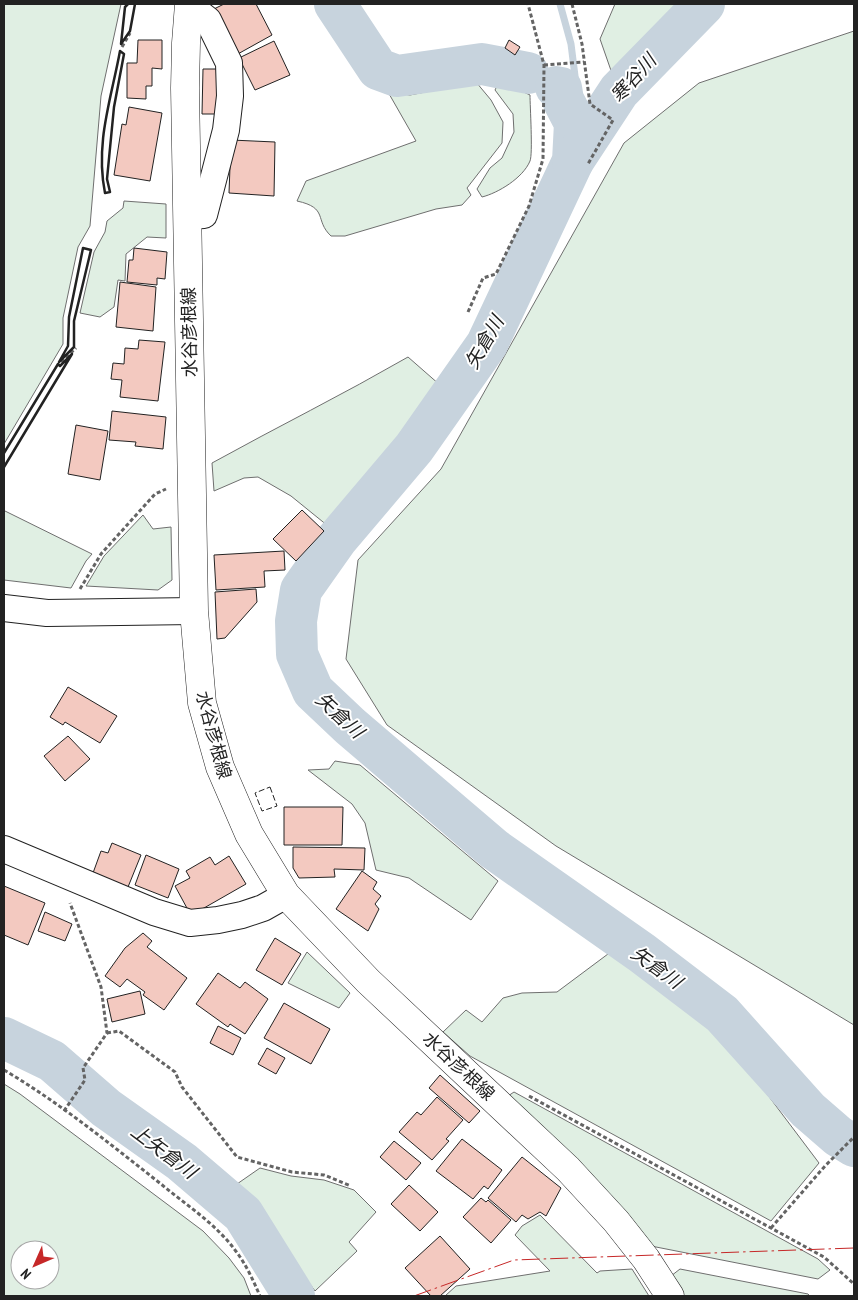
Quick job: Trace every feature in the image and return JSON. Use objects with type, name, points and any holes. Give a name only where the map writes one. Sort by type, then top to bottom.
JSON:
[{"type":"main road","name":"水谷彦根線","points":[[189,4],[185,88],[194,611],[202,703],[220,767],[249,834],[286,895],[368,981],[568,1169],[616,1221],[646,1259],[670,1296]]},
{"type":"street","points":[[187,216],[204,214],[226,130],[230,96],[229,64],[208,20],[189,4]]},
{"type":"street","points":[[4,608],[47,613],[194,611]]},
{"type":"street","points":[[4,849],[154,912],[190,923],[242,915],[263,908],[286,895]]},
{"type":"path","points":[[468,312],[483,278],[496,274],[529,206],[543,159],[544,65],[528,4]]},
{"type":"path","points":[[572,4],[582,44],[590,104],[613,120],[588,164]]},
{"type":"path","points":[[122,47],[130,33]]},
{"type":"path","points":[[544,65],[583,62]]},
{"type":"path","points":[[60,362],[76,348]]},
{"type":"path","points":[[76,595],[101,554],[155,494],[169,488]]},
{"type":"path","points":[[64,875],[61,883],[79,924],[101,987],[107,1033],[83,1068],[85,1080],[64,1111]]},
{"type":"path","points":[[107,1033],[119,1032],[175,1072],[182,1088],[237,1157],[292,1172],[324,1175],[351,1186]]},
{"type":"path","points":[[4,1070],[28,1084],[113,1147],[214,1226],[235,1249],[250,1272],[260,1296]]},
{"type":"path","points":[[523,1092],[824,1257],[854,1284]]},
{"type":"path","points":[[771,1228],[854,1136]]},
{"type":"green space","points":[[4,4],[121,4],[101,96],[90,226],[78,247],[63,318],[63,344],[4,444]]},
{"type":"green space","points":[[615,4],[688,4],[615,82],[600,39]]},
{"type":"green space","points":[[854,31],[854,1025],[556,846],[387,725],[346,659],[358,560],[441,469],[624,143],[699,83]]},
{"type":"green space","points":[[476,82],[491,100],[503,122],[502,143],[467,188],[471,195],[462,205],[436,209],[345,236],[331,236],[323,225],[317,211],[307,204],[297,201],[306,181],[416,141],[388,92],[410,95]]},
{"type":"green space","points":[[507,84],[530,95],[531,157],[527,167],[516,179],[495,192],[482,197],[477,189],[490,168],[502,158],[514,132],[513,114],[495,90],[497,86]]},
{"type":"green space","points":[[124,201],[166,204],[166,238],[147,237],[126,254],[125,281],[118,280],[114,307],[100,317],[80,313],[94,252],[105,232],[107,221],[123,208]]},
{"type":"green space","points":[[408,357],[440,385],[415,421],[328,526],[291,496],[258,477],[244,478],[214,491],[212,463]]},
{"type":"green space","points":[[5,511],[92,554],[71,588],[4,580]]},
{"type":"green space","points":[[143,515],[153,529],[171,527],[172,580],[158,590],[86,586],[104,556]]},
{"type":"green space","points":[[335,761],[360,765],[498,881],[471,920],[409,878],[376,870],[365,823],[352,804],[308,770],[329,769]]},
{"type":"green space","points":[[616,948],[669,984],[715,1025],[819,1163],[771,1221],[470,1056],[443,1032],[466,1010],[482,1022],[503,998],[522,993],[557,992]]},
{"type":"green space","points":[[307,952],[350,993],[339,1008],[288,983]]},
{"type":"green space","points":[[4,1084],[203,1231],[229,1258],[244,1278],[251,1296],[4,1296]]},
{"type":"green space","points":[[514,1092],[818,1259],[830,1270],[818,1279],[651,1246],[508,1096]]},
{"type":"green space","points":[[260,1168],[291,1176],[324,1180],[354,1190],[376,1212],[349,1242],[357,1251],[315,1291],[237,1184]]},
{"type":"green space","points":[[540,1215],[597,1273],[600,1271],[632,1269],[649,1296],[445,1296],[456,1286],[550,1271],[515,1235],[522,1226]]},
{"type":"green space","points":[[680,1269],[808,1294],[810,1296],[684,1296],[671,1276]]},
{"type":"building","points":[[224,4],[256,4],[272,35],[236,55],[212,10]]},
{"type":"building","points":[[138,40],[162,40],[162,69],[152,68],[152,86],[146,86],[146,99],[127,98],[127,63],[137,63]]},
{"type":"building","points":[[509,40],[520,47],[515,55],[505,48]]},
{"type":"building","points":[[274,41],[290,75],[255,90],[239,58]]},
{"type":"building","points":[[203,69],[223,69],[221,114],[202,114]]},
{"type":"building","points":[[129,107],[162,113],[150,181],[114,175],[122,124],[126,125]]},
{"type":"building","points":[[231,140],[275,142],[274,196],[229,193]]},
{"type":"building","points":[[134,248],[167,252],[165,279],[157,278],[157,285],[127,282],[129,260],[133,260]]},
{"type":"building","points":[[120,282],[156,287],[153,331],[116,327]]},
{"type":"building","points":[[139,340],[165,342],[158,401],[120,397],[122,380],[111,379],[113,363],[124,364],[125,348],[138,349]]},
{"type":"building","points":[[112,411],[166,417],[163,449],[135,446],[136,442],[109,440]]},
{"type":"building","points":[[76,425],[108,431],[100,480],[68,474]]},
{"type":"building","points":[[302,510],[324,531],[296,561],[273,539]]},
{"type":"building","points":[[284,551],[285,570],[264,571],[265,587],[216,590],[214,555]]},
{"type":"building","points":[[256,589],[257,602],[225,638],[217,639],[215,592]]},
{"type":"building","points":[[68,687],[117,716],[100,743],[65,722],[63,725],[50,717]]},
{"type":"building","points":[[68,736],[90,759],[65,781],[44,756]]},
{"type":"building","points":[[284,807],[343,807],[342,845],[284,845]]},
{"type":"building","points":[[112,843],[141,855],[128,887],[93,873],[101,851],[108,853]]},
{"type":"building","points":[[293,847],[365,848],[364,870],[334,869],[335,877],[299,878],[293,868]]},
{"type":"building","points":[[146,855],[179,869],[168,898],[135,885]]},
{"type":"building","points":[[229,856],[246,884],[197,912],[188,910],[175,886],[190,878],[186,871],[210,857],[215,865]]},
{"type":"building","points":[[362,871],[377,882],[373,889],[381,896],[375,904],[379,909],[368,931],[336,909]]},
{"type":"building","points":[[4,886],[45,903],[28,945],[4,935]]},
{"type":"building","points":[[45,912],[72,924],[65,941],[38,931]]},
{"type":"building","points":[[143,933],[152,941],[147,947],[187,978],[164,1010],[143,995],[145,992],[127,979],[120,987],[105,976],[125,948]]},
{"type":"building","points":[[275,938],[301,954],[282,985],[256,970]]},
{"type":"building","points":[[218,973],[240,988],[245,982],[268,999],[245,1034],[230,1024],[228,1027],[196,1004]]},
{"type":"building","points":[[140,991],[145,1014],[112,1022],[107,999]]},
{"type":"building","points":[[284,1003],[330,1029],[311,1064],[264,1038]]},
{"type":"building","points":[[218,1026],[241,1038],[233,1055],[210,1043]]},
{"type":"building","points":[[267,1048],[285,1058],[276,1074],[258,1064]]},
{"type":"building","points":[[440,1075],[480,1111],[469,1123],[429,1088]]},
{"type":"building","points":[[437,1097],[463,1120],[446,1139],[449,1141],[432,1160],[399,1132],[417,1112],[421,1115]]},
{"type":"building","points":[[462,1139],[502,1170],[488,1189],[484,1186],[473,1199],[436,1171]]},
{"type":"building","points":[[394,1141],[421,1163],[406,1180],[380,1157]]},
{"type":"building","points":[[522,1157],[561,1188],[546,1216],[540,1212],[528,1219],[522,1215],[516,1222],[488,1198]]},
{"type":"building","points":[[409,1185],[438,1212],[420,1231],[391,1204]]},
{"type":"building","points":[[481,1198],[486,1202],[488,1200],[511,1220],[491,1243],[463,1217]]},
{"type":"building","points":[[440,1236],[470,1269],[440,1296],[431,1296],[405,1268]]},
{"type":"waterway","name":"矢倉川","points":[[335,4],[378,69],[397,76],[482,64],[528,73]]},
{"type":"waterway","points":[[560,4],[571,44],[575,76],[575,123]]},
{"type":"waterway","name":"寒谷川","points":[[573,161],[619,91],[704,4]]},
{"type":"waterway","name":"矢倉川","points":[[556,87],[561,88],[563,100],[575,123],[573,161],[487,344],[414,448],[337,539],[301,590],[296,621],[297,654],[313,691],[350,726],[494,849],[642,953],[722,1014],[808,1110],[838,1136],[854,1146]]},
{"type":"waterway","name":"上矢倉川","points":[[4,1038],[52,1061],[106,1108],[182,1162],[243,1214],[294,1296]]},
{"type":"fence","points":[[270,787],[277,806],[262,811],[255,793],[270,787]]},
{"type":"wall","points":[[128,4],[125,7],[121,44],[130,31],[135,4]]},
{"type":"wall","points":[[120,51],[124,54],[114,107],[107,179],[110,192],[105,193],[102,175],[103,139],[120,51]]},
{"type":"wall","points":[[83,248],[91,250],[74,321],[74,347],[59,362],[68,346],[69,317],[83,248]]},
{"type":"wall","points":[[4,453],[58,364],[60,366],[72,354],[4,467]]},
{"type":"power","points":[[414,1296],[514,1260],[854,1248]]}]
